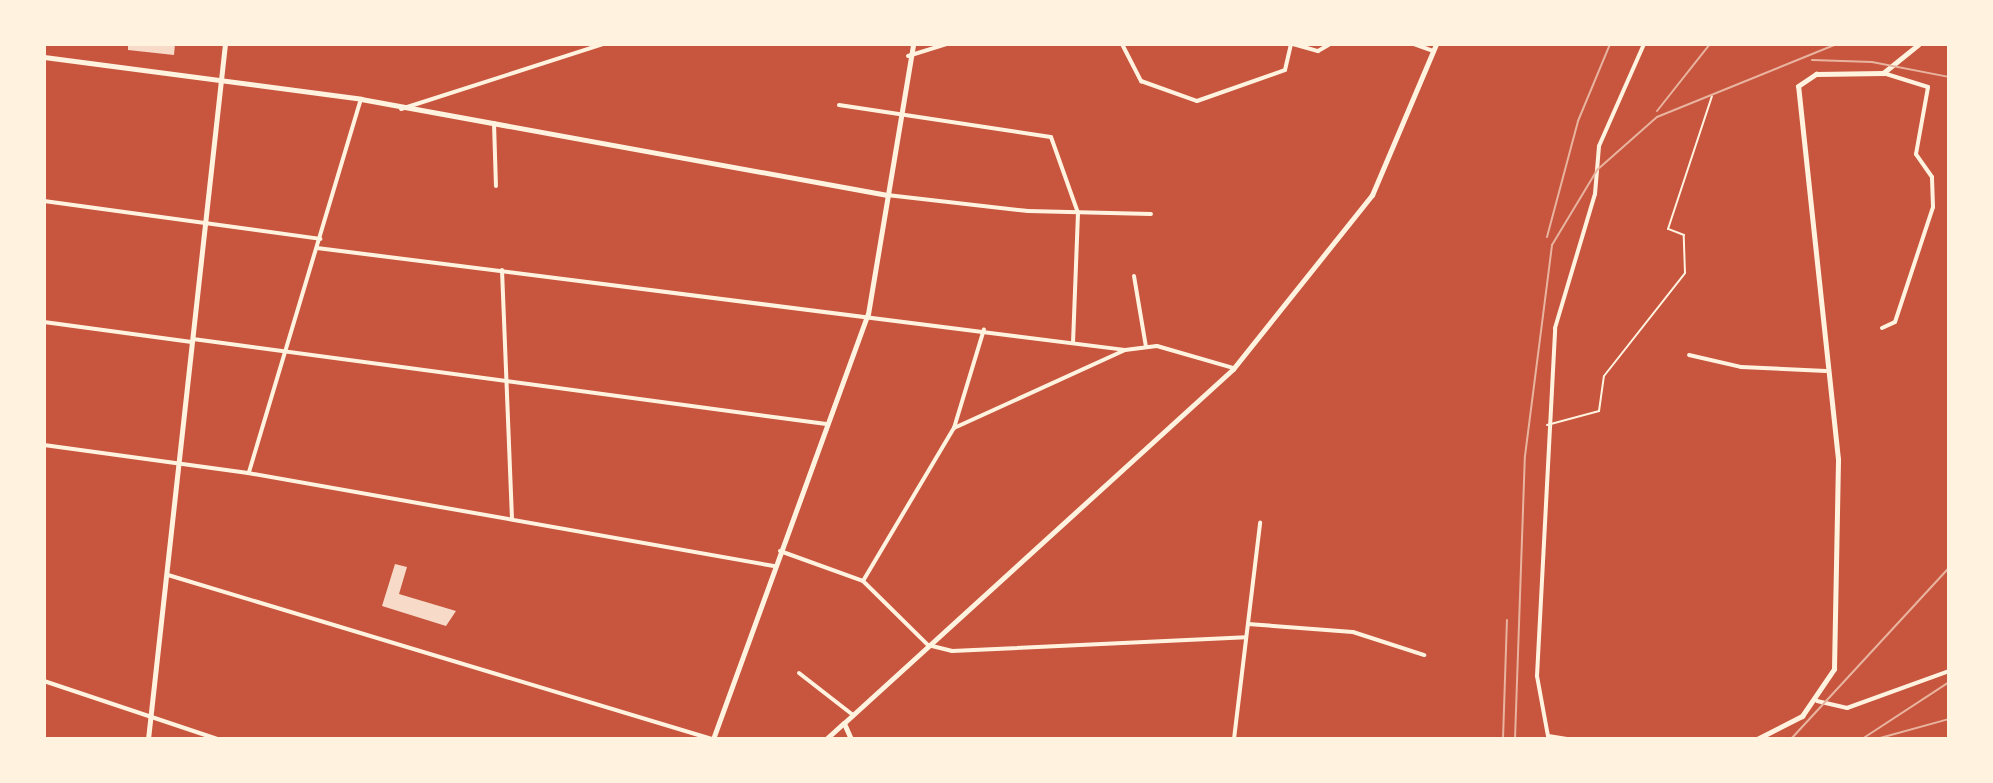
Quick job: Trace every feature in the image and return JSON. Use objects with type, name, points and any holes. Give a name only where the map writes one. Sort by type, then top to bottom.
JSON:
[{"type":"street","points":[[148,739],[225,44]]},
{"type":"street","points":[[401,109],[603,44]]},
{"type":"street","points":[[168,575],[713,739],[868,314],[908,56],[913,44]]},
{"type":"street","points":[[908,56],[947,44]]},
{"type":"street","points":[[1122,44],[1141,81],[1197,101],[1285,70],[1292,44],[1318,51],[1330,44]]},
{"type":"street","points":[[1414,44],[1433,51]]},
{"type":"street","points":[[826,739],[1233,369],[1372,195],[1436,44]]},
{"type":"street","points":[[1567,739],[1548,736],[1537,676],[1547,425],[1555,328],[1595,194],[1599,146],[1644,44]]},
{"type":"street","points":[[1883,73],[1919,44]]},
{"type":"street","points":[[44,57],[223,78],[361,99],[401,109],[494,123],[887,195],[1078,214],[1151,214]]},
{"type":"street","points":[[1757,739],[1817,701],[1834,669],[1841,514],[1798,86],[1816,74],[1883,73],[1928,87],[1916,154],[1932,177],[1933,207],[1895,322],[1882,328]]},
{"type":"street","points":[[248,473],[361,99]]},
{"type":"street","points":[[839,105],[1051,137],[1078,214],[1073,341]]},
{"type":"street","points":[[494,123],[496,186]]},
{"type":"street","points":[[44,201],[320,239]]},
{"type":"street","points":[[317,248],[868,314],[1125,350]]},
{"type":"street","points":[[502,270],[512,518]]},
{"type":"street","points":[[1134,276],[1146,347]]},
{"type":"street","points":[[44,322],[826,424]]},
{"type":"street","points":[[863,581],[954,428],[984,329]]},
{"type":"street","points":[[954,428],[1125,350],[1146,347],[1233,369]]},
{"type":"street","points":[[1689,355],[1741,367],[1826,371]]},
{"type":"street","points":[[44,445],[180,461],[774,566]]},
{"type":"street","points":[[1234,739],[1260,523]]},
{"type":"street","points":[[780,551],[863,581],[928,645],[999,651],[1246,637]]},
{"type":"street","points":[[1248,624],[1353,632],[1424,655]]},
{"type":"street","points":[[1817,701],[1847,708],[1949,671]]},
{"type":"street","points":[[799,673],[853,715]]},
{"type":"street","points":[[44,681],[217,739]]},
{"type":"street","points":[[844,723],[851,739]]},
{"type":"lane","points":[[1547,425],[1599,411],[1604,376],[1685,273],[1684,235],[1668,229],[1712,96]]},
{"type":"building","points":[[128,44],[175,44],[174,55],[128,50]]},
{"type":"building","points":[[395,564],[407,567],[399,594],[456,611],[446,626],[382,606]]},
{"type":"railway","points":[[1547,237],[1578,121],[1610,44]]},
{"type":"railway","points":[[1657,111],[1710,44]]},
{"type":"railway","points":[[1515,739],[1525,456],[1552,245],[1597,170],[1657,117],[1837,44]]},
{"type":"railway","points":[[1812,60],[1872,62],[1949,77]]},
{"type":"railway","points":[[1791,739],[1949,568]]},
{"type":"railway","points":[[1503,739],[1507,620]]},
{"type":"railway","points":[[1862,739],[1949,682]]},
{"type":"railway","points":[[1880,738],[1949,719]]}]
